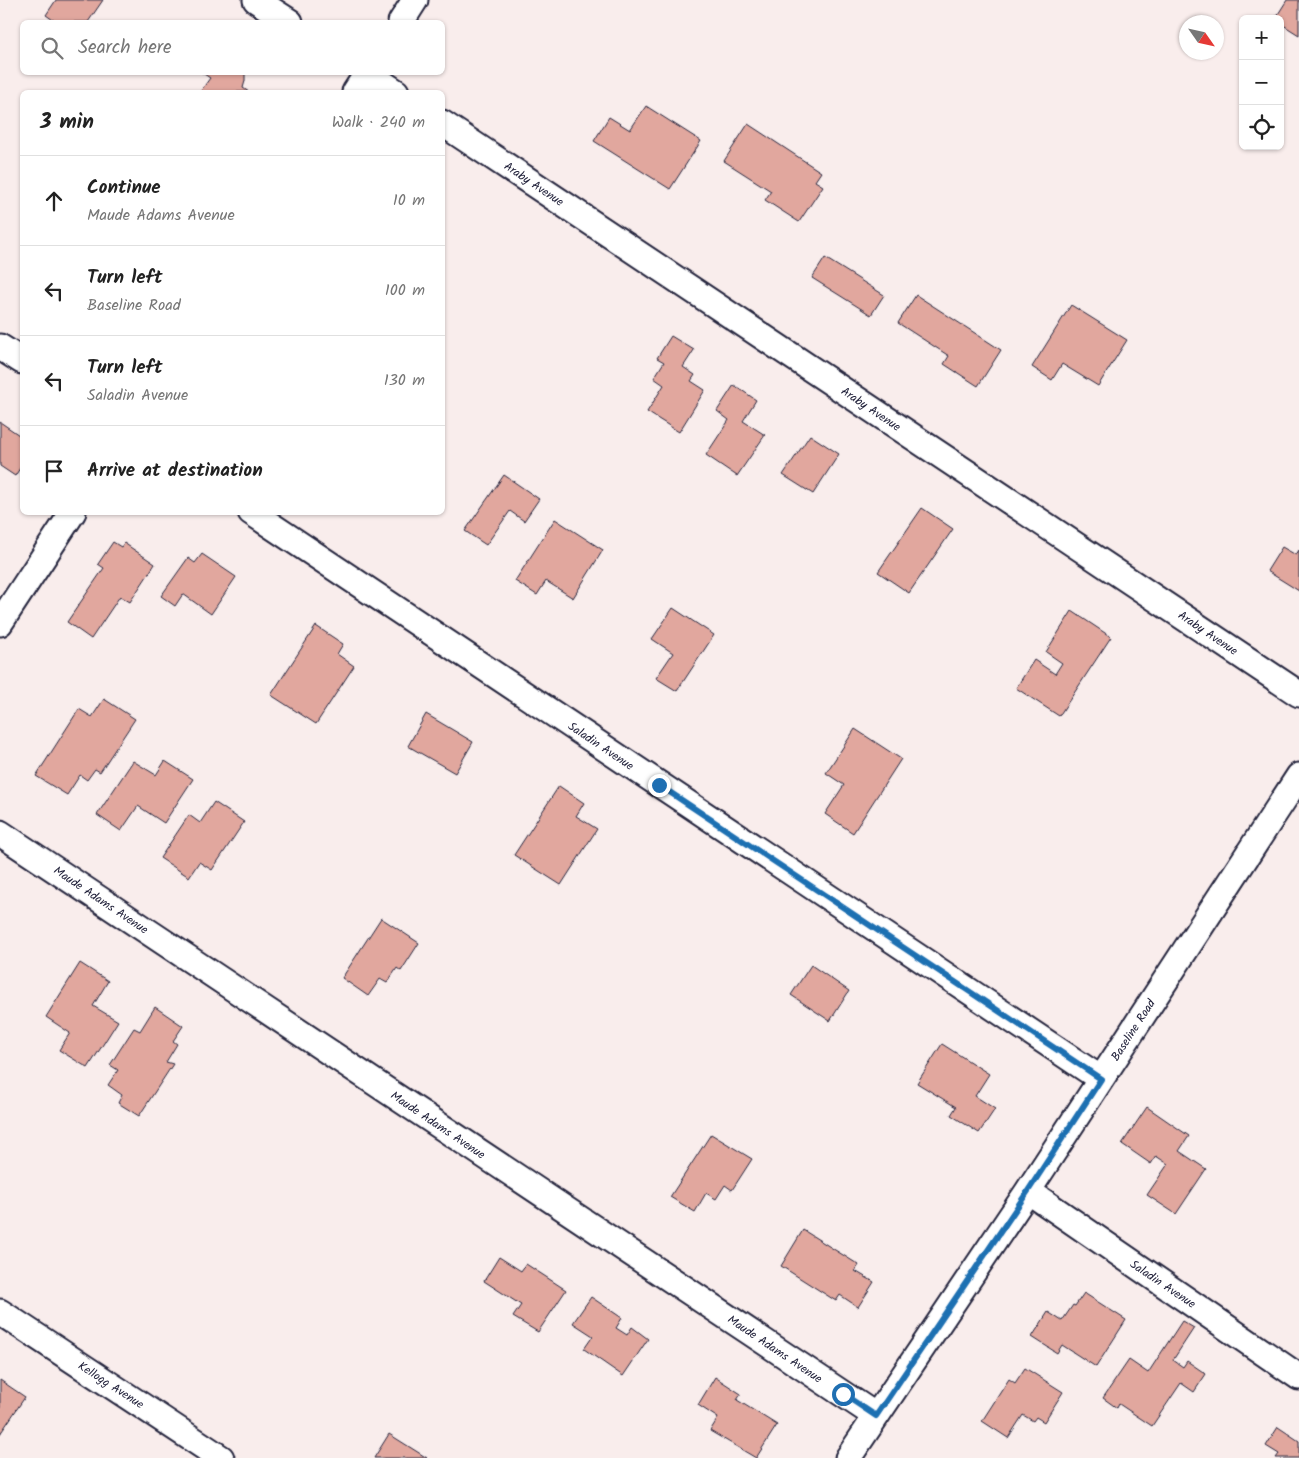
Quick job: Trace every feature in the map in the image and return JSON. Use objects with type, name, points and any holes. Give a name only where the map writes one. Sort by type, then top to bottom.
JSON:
[{"type":"street","points":[[256,0],[287,20]]},
{"type":"street","points":[[401,20],[415,0]]},
{"type":"street","points":[[364,78],[391,90]]},
{"type":"street","name":"Araby Avenue","points":[[445,125],[1299,694]]},
{"type":"street","points":[[0,347],[20,360]]},
{"type":"street","points":[[0,623],[71,515]]},
{"type":"street","name":"Saladin Avenue","points":[[255,515],[1101,1079]]},
{"type":"street","name":"Baseline Road","points":[[848,1458],[1028,1191],[1299,776]]},
{"type":"street","name":"Maude Adams Avenue","points":[[0,833],[876,1416]]},
{"type":"street","name":"Saladin Avenue","points":[[1028,1191],[1299,1377]]},
{"type":"street","name":"Kellogg Avenue","points":[[0,1312],[221,1458]]},
{"type":"building","points":[[56,0],[103,0],[89,20],[53,20],[46,15]]},
{"type":"building","points":[[1287,0],[1299,0],[1299,35],[1284,26],[1284,15],[1278,15]]},
{"type":"building","points":[[206,75],[245,75],[243,88],[246,90],[201,90],[210,78]]},
{"type":"building","points":[[646,106],[701,141],[670,189],[594,141],[609,117],[630,130]]},
{"type":"building","points":[[748,124],[821,172],[815,181],[823,186],[799,222],[765,200],[771,191],[724,161]]},
{"type":"building","points":[[825,258],[884,295],[871,315],[812,278]]},
{"type":"building","points":[[916,295],[1001,350],[978,386],[944,364],[949,356],[898,323]]},
{"type":"building","points":[[1071,305],[1127,340],[1098,386],[1062,364],[1052,380],[1032,367]]},
{"type":"building","points":[[671,336],[694,350],[683,367],[695,375],[691,381],[705,390],[679,432],[647,412],[664,385],[654,378],[664,362],[657,358]]},
{"type":"building","points":[[734,385],[756,400],[743,421],[765,435],[737,476],[706,455],[729,420],[717,411]]},
{"type":"building","points":[[0,422],[20,436],[20,468],[15,476],[0,466]]},
{"type":"building","points":[[810,435],[839,454],[813,494],[783,475]]},
{"type":"building","points":[[504,475],[539,499],[524,521],[510,511],[486,545],[465,531]]},
{"type":"building","points":[[922,508],[953,529],[909,593],[878,572]]},
{"type":"building","points":[[555,519],[603,550],[573,598],[546,581],[537,595],[515,581]]},
{"type":"building","points":[[113,542],[121,547],[124,543],[155,564],[130,602],[120,596],[91,639],[67,622],[104,568],[98,564]]},
{"type":"building","points":[[1282,547],[1296,555],[1299,550],[1299,591],[1267,571]]},
{"type":"building","points":[[202,554],[236,577],[211,614],[183,594],[175,606],[161,596],[188,558],[195,563]]},
{"type":"building","points":[[673,608],[714,635],[677,691],[656,678],[673,653],[652,639]]},
{"type":"building","points":[[1072,611],[1111,637],[1059,716],[1016,688],[1034,660],[1055,674],[1062,663],[1046,652]]},
{"type":"building","points":[[316,626],[343,644],[337,654],[354,666],[316,724],[271,695]]},
{"type":"building","points":[[104,699],[135,719],[100,772],[95,769],[87,780],[80,775],[67,795],[36,776],[79,709],[92,717]]},
{"type":"building","points":[[426,714],[473,742],[455,773],[408,746]]},
{"type":"building","points":[[855,729],[901,759],[853,833],[825,814],[844,785],[826,773]]},
{"type":"building","points":[[133,761],[156,775],[165,761],[193,779],[164,823],[138,806],[121,831],[97,815]]},
{"type":"building","points":[[559,786],[584,803],[576,816],[597,829],[561,885],[514,855]]},
{"type":"building","points":[[214,802],[244,822],[212,870],[199,862],[189,877],[160,858],[189,815],[200,823]]},
{"type":"building","points":[[381,918],[419,943],[401,971],[397,968],[387,983],[380,979],[368,996],[342,978]]},
{"type":"building","points":[[80,963],[108,981],[93,1006],[118,1021],[88,1068],[59,1050],[70,1033],[46,1017]]},
{"type":"building","points":[[811,965],[849,991],[830,1021],[791,995]]},
{"type":"building","points":[[155,1007],[183,1026],[173,1041],[177,1044],[166,1062],[173,1064],[139,1116],[118,1103],[122,1095],[108,1085],[118,1070],[110,1065],[134,1028],[140,1031]]},
{"type":"building","points":[[942,1044],[989,1074],[975,1096],[995,1109],[979,1133],[951,1115],[956,1107],[917,1083]]},
{"type":"building","points":[[1147,1107],[1189,1136],[1179,1151],[1206,1169],[1176,1214],[1147,1195],[1168,1164],[1156,1156],[1151,1164],[1122,1144]]},
{"type":"building","points":[[711,1134],[752,1159],[732,1190],[725,1185],[716,1199],[706,1193],[695,1212],[670,1197]]},
{"type":"building","points":[[803,1230],[859,1265],[855,1271],[874,1282],[858,1307],[840,1295],[836,1301],[781,1266]]},
{"type":"building","points":[[499,1257],[521,1271],[526,1264],[566,1290],[538,1332],[513,1317],[521,1305],[484,1281]]},
{"type":"building","points":[[1084,1293],[1126,1320],[1096,1367],[1062,1345],[1057,1353],[1032,1337],[1048,1312],[1062,1321]]},
{"type":"building","points":[[591,1297],[622,1318],[616,1328],[627,1335],[632,1327],[648,1339],[623,1376],[584,1349],[593,1336],[573,1323]]},
{"type":"building","points":[[1182,1321],[1194,1328],[1173,1360],[1183,1367],[1187,1361],[1206,1374],[1194,1392],[1181,1383],[1152,1426],[1119,1404],[1117,1408],[1103,1398],[1129,1360],[1148,1373]]},
{"type":"building","points":[[1025,1368],[1063,1392],[1044,1422],[1036,1417],[1033,1421],[1023,1415],[1008,1438],[982,1421],[1009,1379],[1015,1383]]},
{"type":"building","points":[[715,1377],[741,1394],[737,1400],[777,1425],[756,1458],[710,1431],[718,1418],[698,1405]]},
{"type":"building","points":[[0,1380],[25,1397],[0,1434]]},
{"type":"building","points":[[1278,1427],[1299,1441],[1299,1458],[1276,1458],[1279,1454],[1266,1446]]},
{"type":"building","points":[[389,1434],[427,1458],[374,1458]]},
{"type":"route","points":[[659,785],[1101,1079],[876,1416],[843,1394]]}]
